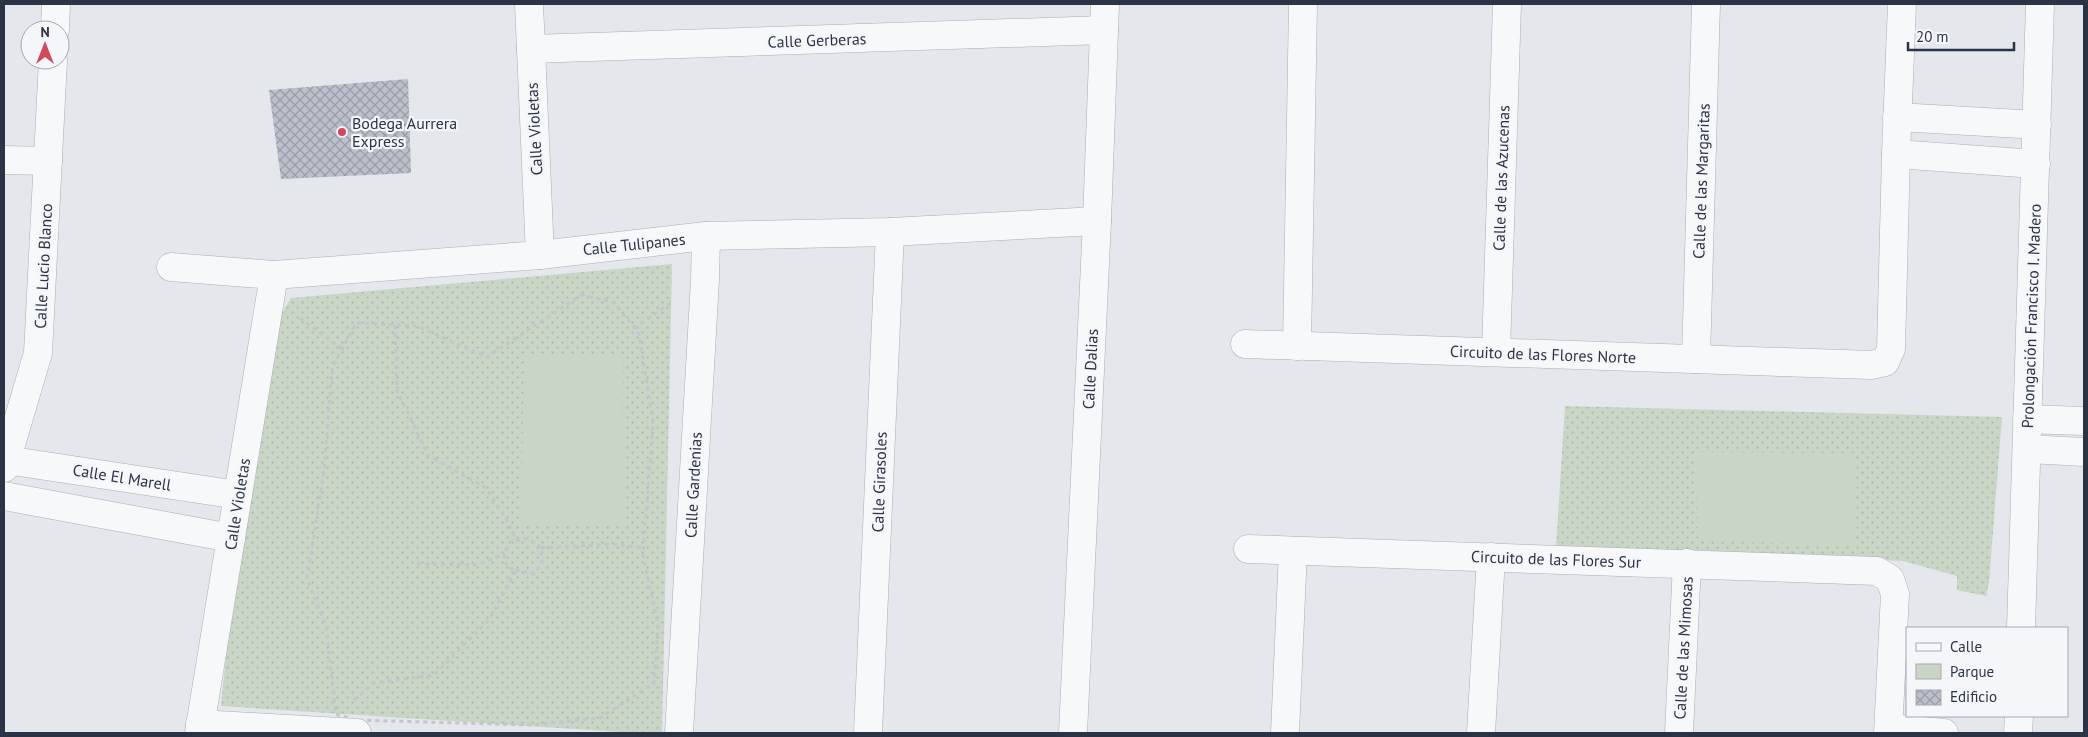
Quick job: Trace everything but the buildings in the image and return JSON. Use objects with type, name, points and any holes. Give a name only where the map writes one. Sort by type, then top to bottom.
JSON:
[{"type":"street","points":[[55,20],[56,4]]},
{"type":"street","name":"Calle Violetas","points":[[528,4],[540,255]]},
{"type":"street","points":[[1297,346],[1302,4]]},
{"type":"street","name":"Calle de las Azucenas","points":[[1496,352],[1507,4]]},
{"type":"street","name":"Calle de las Margaritas","points":[[1696,359],[1706,4]]},
{"type":"street","name":"Circuito de las Flores Norte","points":[[1244,344],[1872,365],[1885,362],[1891,349],[1902,4]]},
{"type":"street","name":"Prolongación Francisco I. Madero","points":[[2021,627],[2040,4]]},
{"type":"street","name":"Calle Gerberas","points":[[531,49],[1104,17]]},
{"type":"street","name":"Calle Dalias","points":[[1073,733],[1097,221],[1104,17]]},
{"type":"street","name":"Calle Lucio Blanco","points":[[5,464],[38,353],[53,70]]},
{"type":"street","points":[[1897,117],[2037,125]]},
{"type":"street","points":[[1896,154],[2036,164]]},
{"type":"street","points":[[4,160],[48,161]]},
{"type":"street","name":"Calle Tulipanes","points":[[171,267],[272,285],[706,236],[890,232],[1097,221]]},
{"type":"street","name":"Calle Girasoles","points":[[868,733],[890,232]]},
{"type":"street","name":"Calle Gardenias","points":[[679,733],[706,236]]},
{"type":"street","name":"Calle Violetas","points":[[200,729],[272,285]]},
{"type":"street","points":[[2027,420],[2084,421]]},
{"type":"street","points":[[2027,449],[2084,452]]},
{"type":"street","name":"Calle El Marell","points":[[5,464],[238,495]]},
{"type":"street","points":[[4,496],[231,538]]},
{"type":"street","name":"Circuito de las Flores Sur","points":[[1248,549],[1877,571],[1890,579],[1895,594],[1899,688],[1888,731],[1944,733]]},
{"type":"street","points":[[1285,733],[1293,551]]},
{"type":"street","points":[[1481,733],[1491,557]]},
{"type":"street","name":"Calle de las Mimosas","points":[[1679,733],[1686,564]]},
{"type":"street","points":[[2018,717],[2018,733]]},
{"type":"street","points":[[200,729],[356,733]]},
{"type":"path","points":[[272,285],[342,349]]},
{"type":"path","points":[[581,295],[614,302],[639,334],[653,421],[644,554],[658,625],[654,683],[600,718],[531,725],[356,720],[336,714],[326,626],[307,579],[324,471],[332,368],[356,324],[417,326],[487,357],[581,295]]},
{"type":"path","points":[[395,325],[397,391],[428,455],[486,488],[505,517],[517,541]]},
{"type":"path","points":[[541,548],[542,562],[534,574],[507,567],[504,554],[510,542],[528,538],[541,548],[612,544],[644,548]]},
{"type":"path","points":[[417,564],[477,565],[504,554]]},
{"type":"path","points":[[351,702],[374,684],[434,675],[489,620],[516,570]]},
{"type":"path","points":[[336,714],[344,708]]},
{"type":"green space","points":[[672,264],[662,733],[636,733],[221,706],[237,549],[278,319],[291,298]]},
{"type":"green space","points":[[623,354],[624,524],[521,525],[524,357]]},
{"type":"green space","points":[[1565,406],[2002,417],[1989,582],[1986,596],[1957,590],[1957,576],[1903,561],[1556,548]]},
{"type":"green space","points":[[1696,452],[1856,453],[1856,545],[1698,541]]},
{"type":"place","name":"Bodega Aurrera Express","points":[[342,132]]}]
